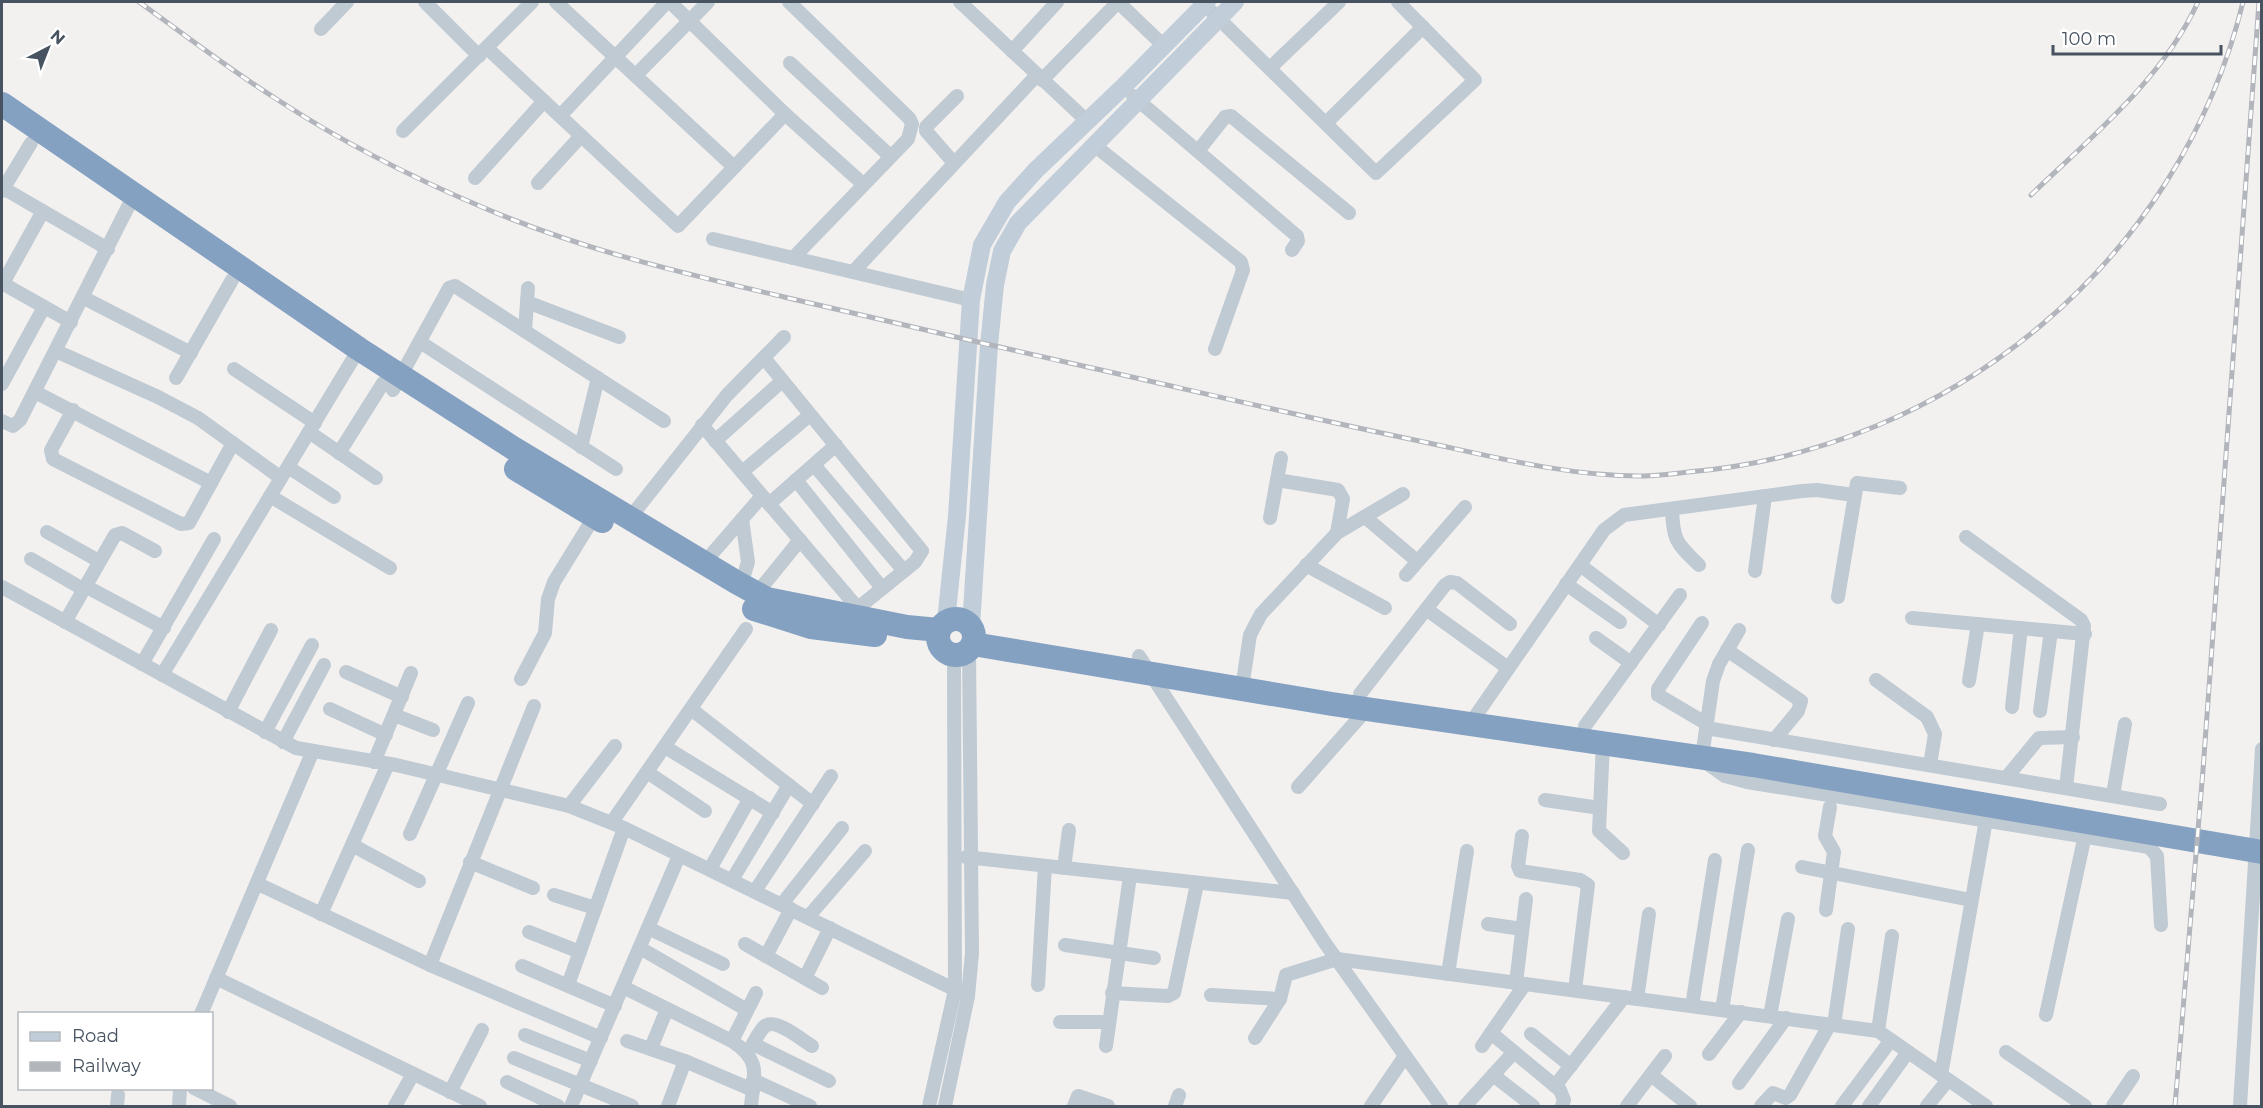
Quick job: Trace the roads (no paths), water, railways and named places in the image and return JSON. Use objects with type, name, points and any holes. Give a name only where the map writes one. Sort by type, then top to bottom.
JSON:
[{"type":"highway","points":[[2,104],[232,280],[355,356]]},
{"type":"highway","points":[[2,123],[31,143],[131,202],[393,383],[527,466],[629,519],[767,599],[862,613],[958,637],[1000,651],[1144,664],[1364,702],[1474,718],[1603,743],[1704,742]]},
{"type":"highway","points":[[527,466],[594,517],[759,611],[811,627],[958,637]]},
{"type":"highway","points":[[1474,718],[1585,726],[1704,742],[2260,828]]},
{"type":"highway","points":[[1761,752],[2259,864]]},
{"type":"street","points":[[425,2],[544,101],[678,226],[785,114]]},
{"type":"street","points":[[403,131],[532,2]]},
{"type":"street","points":[[556,2],[734,167]]},
{"type":"street","points":[[560,116],[668,2],[785,114],[863,184]]},
{"type":"street","points":[[636,75],[708,2]]},
{"type":"street","points":[[789,2],[909,118],[919,131],[954,162]]},
{"type":"street","points":[[960,2],[1088,121]]},
{"type":"street","points":[[1012,51],[1057,2]]},
{"type":"street","points":[[853,272],[954,162],[1118,2],[1164,46]]},
{"type":"street","points":[[945,1107],[968,996],[972,953],[973,858],[958,637],[989,345],[1002,251],[1018,223],[1235,2]]},
{"type":"street","points":[[1270,68],[1339,2]]},
{"type":"street","points":[[931,1106],[955,990],[954,857],[958,504],[971,300],[982,245],[992,222],[1036,170],[1123,87],[1205,3],[1376,173],[1475,80],[1398,2]]},
{"type":"street","points":[[321,30],[338,5]]},
{"type":"street","points":[[1326,123],[1423,27]]},
{"type":"street","points":[[790,63],[890,156]]},
{"type":"street","points":[[1123,87],[1297,236],[1298,242],[1292,250]]},
{"type":"street","points":[[793,258],[890,156],[926,127],[957,96]]},
{"type":"street","points":[[475,178],[544,101]]},
{"type":"street","points":[[1197,151],[1225,117],[1231,116],[1349,213]]},
{"type":"street","points":[[538,183],[581,136]]},
{"type":"street","points":[[31,143],[2,189],[108,249]]},
{"type":"street","points":[[1094,145],[1241,262],[1244,270],[1215,349]]},
{"type":"street","points":[[2,421],[18,425],[131,202]]},
{"type":"street","points":[[43,211],[2,283],[71,322]]},
{"type":"street","points":[[713,238],[971,300]]},
{"type":"street","points":[[176,378],[232,280]]},
{"type":"street","points":[[339,453],[393,383],[452,286],[664,421]]},
{"type":"street","points":[[525,331],[527,295],[619,337]]},
{"type":"street","points":[[84,298],[191,353]]},
{"type":"street","points":[[2,384],[44,307]]},
{"type":"street","points":[[629,519],[727,395],[784,337]]},
{"type":"street","points":[[420,342],[616,469]]},
{"type":"street","points":[[56,351],[158,397],[198,418],[233,443],[334,497]]},
{"type":"street","points":[[162,675],[355,356]]},
{"type":"street","points":[[702,425],[862,613],[882,588],[921,556],[920,547],[764,358]]},
{"type":"street","points":[[234,369],[312,428],[339,453],[376,478]]},
{"type":"street","points":[[581,447],[598,378]]},
{"type":"street","points":[[716,441],[782,381]]},
{"type":"street","points":[[35,392],[211,483]]},
{"type":"street","points":[[73,410],[51,450],[53,459],[181,524],[189,523],[233,443]]},
{"type":"street","points":[[742,472],[810,415]]},
{"type":"street","points":[[704,563],[742,519],[796,480],[836,446]]},
{"type":"street","points":[[1270,518],[1281,458]]},
{"type":"street","points":[[814,465],[904,571]]},
{"type":"street","points":[[796,480],[882,588]]},
{"type":"street","points":[[1277,480],[1338,490],[1343,499],[1337,533]]},
{"type":"street","points":[[1838,597],[1855,486],[1860,481],[1900,488]]},
{"type":"street","points":[[1474,718],[1604,530],[1614,520],[1624,515],[1817,490],[1854,495]]},
{"type":"street","points":[[1243,681],[1253,626],[1337,533],[1403,494]]},
{"type":"street","points":[[270,496],[390,568]]},
{"type":"street","points":[[1755,571],[1765,496]]},
{"type":"street","points":[[1406,575],[1465,507]]},
{"type":"street","points":[[1672,509],[1673,537],[1678,546],[1699,564]]},
{"type":"street","points":[[521,679],[545,633],[548,599],[554,582],[594,517]]},
{"type":"street","points":[[1365,517],[1417,561]]},
{"type":"street","points":[[742,519],[749,589]]},
{"type":"street","points":[[47,532],[99,561]]},
{"type":"street","points":[[65,621],[112,538],[122,532],[155,551]]},
{"type":"street","points":[[1966,537],[2081,620],[2085,634],[2066,788]]},
{"type":"street","points":[[142,664],[214,539]]},
{"type":"street","points":[[749,589],[800,540]]},
{"type":"street","points":[[31,559],[164,628]]},
{"type":"street","points":[[1306,565],[1385,608]]},
{"type":"street","points":[[1580,565],[1659,625]]},
{"type":"street","points":[[1298,787],[1364,702],[1426,609],[1445,585],[1450,582],[1457,583],[1510,624]]},
{"type":"street","points":[[1566,584],[1620,622]]},
{"type":"street","points":[[2,586],[283,742],[312,753],[381,763],[569,806],[618,825],[679,856],[710,868],[968,996]]},
{"type":"street","points":[[1585,726],[1680,595]]},
{"type":"street","points":[[1426,609],[1508,668]]},
{"type":"street","points":[[1912,618],[2085,634]]},
{"type":"street","points":[[1702,623],[1658,689],[1658,695],[1704,742],[1725,776],[1747,782],[2149,846],[2157,856],[2161,925]]},
{"type":"street","points":[[1969,681],[1977,624]]},
{"type":"street","points":[[2012,707],[2021,628]]},
{"type":"street","points":[[568,986],[596,908],[618,825],[647,772],[746,629]]},
{"type":"street","points":[[228,712],[271,630]]},
{"type":"street","points":[[1704,742],[1713,681],[1726,650],[1739,630]]},
{"type":"street","points":[[2040,711],[2051,631]]},
{"type":"street","points":[[1596,638],[1631,663]]},
{"type":"street","points":[[265,732],[312,645]]},
{"type":"street","points":[[1726,650],[1800,701],[1798,711],[1761,752]]},
{"type":"street","points":[[1144,664],[1337,959],[1441,1107]]},
{"type":"street","points":[[283,742],[324,665]]},
{"type":"street","points":[[346,672],[402,697]]},
{"type":"street","points":[[321,914],[352,845],[381,763],[386,735],[411,673]]},
{"type":"street","points":[[1876,680],[1927,717],[1935,734],[1929,765]]},
{"type":"street","points":[[410,834],[468,703]]},
{"type":"street","points":[[430,964],[534,706]]},
{"type":"street","points":[[330,709],[386,735]]},
{"type":"street","points":[[691,709],[813,804]]},
{"type":"street","points":[[394,715],[433,730]]},
{"type":"street","points":[[2113,795],[2125,724]]},
{"type":"street","points":[[2006,778],[2039,738],[2073,737]]},
{"type":"street","points":[[1704,742],[1761,752],[1929,765],[2160,804]]},
{"type":"street","points":[[1603,743],[1599,831],[1623,853]]},
{"type":"street","points":[[569,806],[615,746]]},
{"type":"street","points":[[665,747],[773,813]]},
{"type":"street","points":[[2240,1107],[2259,864],[2262,749]]},
{"type":"street","points":[[202,1012],[312,753]]},
{"type":"street","points":[[647,772],[705,811]]},
{"type":"street","points":[[755,891],[831,776]]},
{"type":"street","points":[[732,880],[789,785]]},
{"type":"street","points":[[710,868],[750,798]]},
{"type":"street","points":[[1545,800],[1600,808]]},
{"type":"street","points":[[1826,910],[1834,848],[1826,837],[1830,807]]},
{"type":"street","points":[[1927,1107],[1944,1077],[1971,900],[1986,820]]},
{"type":"street","points":[[766,956],[786,906],[842,828]]},
{"type":"street","points":[[1064,868],[1069,830]]},
{"type":"street","points":[[2046,1015],[2085,835]]},
{"type":"street","points":[[1522,836],[1518,866],[1520,871],[1580,880],[1588,885],[1575,990]]},
{"type":"street","points":[[352,845],[420,881]]},
{"type":"street","points":[[1722,1010],[1748,850]]},
{"type":"street","points":[[808,917],[865,851]]},
{"type":"street","points":[[1448,974],[1467,851]]},
{"type":"street","points":[[571,1107],[679,856]]},
{"type":"street","points":[[954,857],[1293,893]]},
{"type":"street","points":[[1692,1006],[1715,860]]},
{"type":"street","points":[[470,862],[533,888]]},
{"type":"street","points":[[1038,985],[1045,866]]},
{"type":"street","points":[[1802,867],[1971,900]]},
{"type":"street","points":[[1106,1046],[1130,876]]},
{"type":"street","points":[[258,884],[430,964],[601,1038]]},
{"type":"street","points":[[1112,993],[1168,996],[1174,993],[1197,884]]},
{"type":"street","points":[[554,894],[596,908]]},
{"type":"street","points":[[1482,1046],[1521,983],[1522,929],[1526,899]]},
{"type":"street","points":[[1556,1086],[1631,998],[1649,914]]},
{"type":"street","points":[[1770,1017],[1788,919]]},
{"type":"street","points":[[1488,924],[1522,929]]},
{"type":"street","points":[[648,928],[723,964]]},
{"type":"street","points":[[805,978],[830,928]]},
{"type":"street","points":[[1761,1107],[1773,1093],[1786,1098],[1790,1095],[1832,1025],[1848,929]]},
{"type":"street","points":[[529,932],[580,952]]},
{"type":"street","points":[[1878,1031],[1892,936]]},
{"type":"street","points":[[745,944],[822,988]]},
{"type":"street","points":[[1065,945],[1154,958]]},
{"type":"street","points":[[640,948],[747,1010]]},
{"type":"street","points":[[1255,1038],[1280,999],[1286,975],[1337,959],[1878,1031],[1986,1107]]},
{"type":"street","points":[[522,966],[615,1006]]},
{"type":"street","points":[[216,978],[450,1092],[471,1105]]},
{"type":"street","points":[[623,987],[732,1041],[829,1081]]},
{"type":"street","points":[[732,1041],[756,993]]},
{"type":"street","points":[[1211,995],[1280,999]]},
{"type":"street","points":[[651,1048],[667,1009]]},
{"type":"street","points":[[1709,1054],[1741,1012]]},
{"type":"street","points":[[1739,1083],[1786,1018]]},
{"type":"street","points":[[1060,1022],[1108,1022]]},
{"type":"street","points":[[751,1107],[753,1085],[750,1048],[765,1027],[771,1024],[812,1046]]},
{"type":"street","points":[[450,1092],[482,1030]]},
{"type":"street","points":[[1491,1033],[1556,1086],[1564,1100],[1562,1107]]},
{"type":"street","points":[[1531,1034],[1571,1066]]},
{"type":"street","points":[[525,1035],[591,1061]]},
{"type":"street","points":[[1842,1107],[1891,1040]]},
{"type":"street","points":[[627,1041],[810,1107]]},
{"type":"street","points":[[1465,1107],[1514,1052]]},
{"type":"street","points":[[1869,1107],[1908,1052]]},
{"type":"street","points":[[2006,1052],[2085,1107]]},
{"type":"street","points":[[1371,1107],[1405,1056]]},
{"type":"street","points":[[1628,1107],[1665,1056]]},
{"type":"street","points":[[514,1058],[632,1107]]},
{"type":"street","points":[[668,1107],[685,1061]]},
{"type":"street","points":[[395,1107],[413,1074]]},
{"type":"street","points":[[1492,1075],[1533,1107]]},
{"type":"street","points":[[1651,1075],[1690,1107]]},
{"type":"street","points":[[2113,1107],[2133,1076]]},
{"type":"street","points":[[507,1082],[558,1107]]},
{"type":"street","points":[[179,1107],[180,1090]]},
{"type":"street","points":[[196,1090],[230,1107]]},
{"type":"street","points":[[1074,1107],[1078,1096],[1104,1106]]},
{"type":"railway","points":[[139,2],[260,89],[352,144],[429,184],[482,207],[594,248],[669,269],[1015,351],[1477,454],[1586,473],[1640,476],[1688,472],[1785,456],[1877,426],[1963,382],[2041,326],[2109,258],[2167,181],[2212,95],[2243,2]]},
{"type":"railway","points":[[2031,195],[2101,129],[2145,82],[2183,30],[2198,2]]},
{"type":"railway","points":[[2175,1106],[2203,770],[2259,2]]}]
